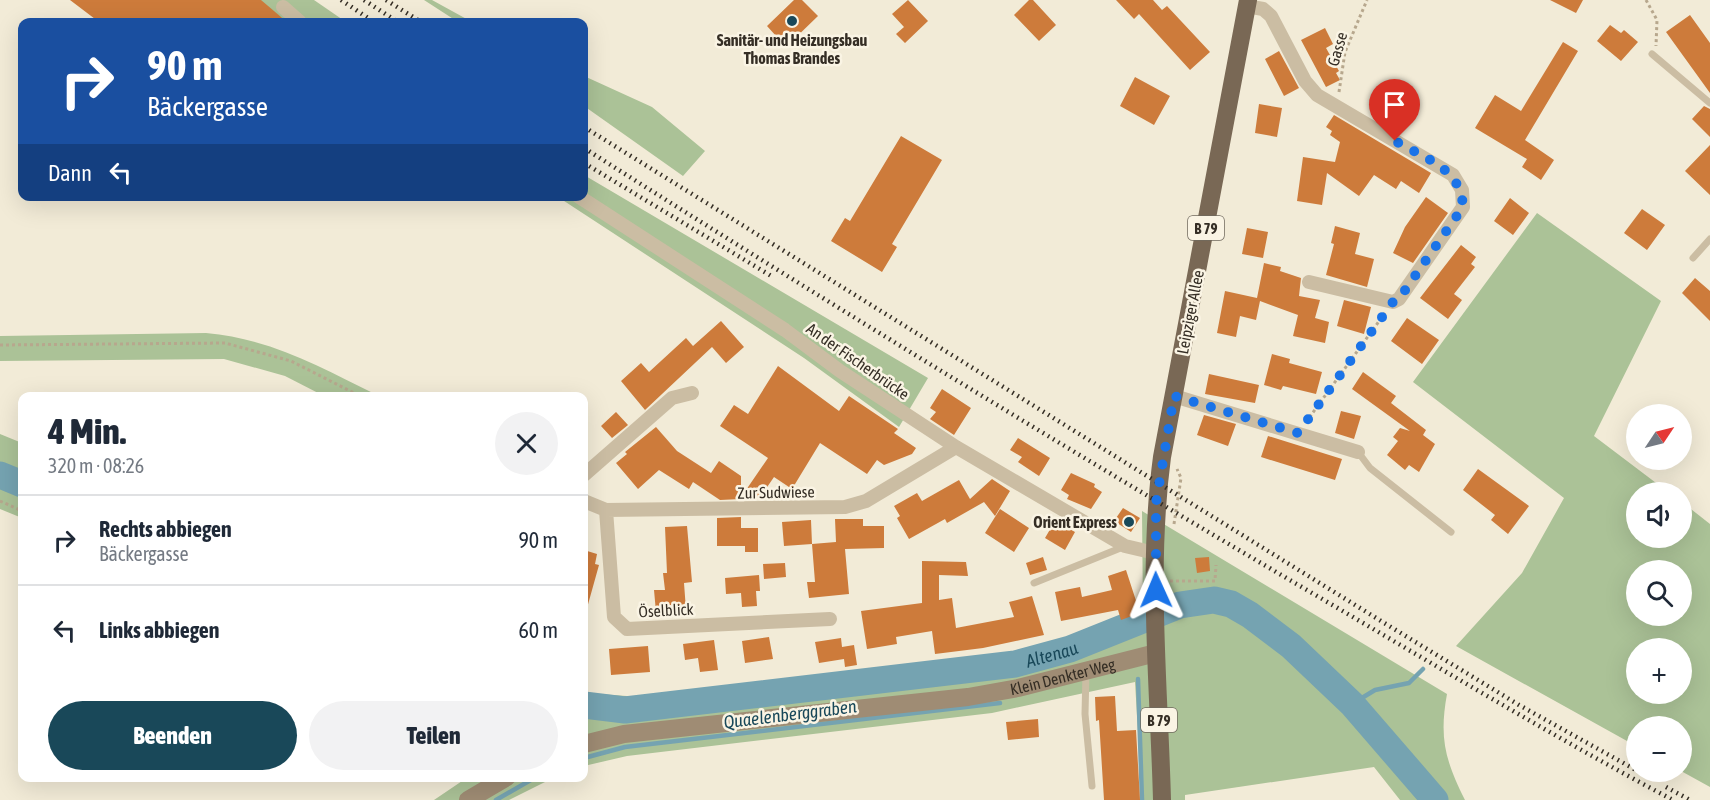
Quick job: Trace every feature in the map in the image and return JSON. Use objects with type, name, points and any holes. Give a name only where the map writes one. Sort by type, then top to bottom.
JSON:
[{"type":"main road","name":"Leipziger Allee","points":[[1162,586],[1155,553],[1158,493],[1174,396],[1229,114],[1247,3]]},
{"type":"main road","name":"B 79","points":[[1162,586],[1156,653],[1162,800]]},
{"type":"street","points":[[1247,3],[1263,9],[1271,16],[1305,81],[1317,95],[1453,175],[1462,190],[1463,207],[1399,299],[1393,302],[1309,282]]},
{"type":"street","points":[[283,7],[295,18]]},
{"type":"street","name":"An der Fischerbrücke","points":[[586,201],[785,330],[840,371],[956,447],[1125,546],[1155,553]]},
{"type":"street","points":[[588,472],[672,398],[692,393]]},
{"type":"street","points":[[1174,396],[1358,452]]},
{"type":"street","name":"Zur Sudwiese","points":[[588,503],[606,510],[845,507],[866,501],[956,447]]},
{"type":"street","name":"Öselblick","points":[[606,510],[614,616],[627,628],[830,619]]},
{"type":"street","name":"Klein Denkter Weg","points":[[588,743],[624,734],[968,697],[1086,672],[1156,653]]},
{"type":"street","points":[[468,800],[499,782]]},
{"type":"lane","points":[[1652,54],[1710,103]]},
{"type":"lane","points":[[1693,258],[1710,239]]},
{"type":"lane","points":[[1358,452],[1370,468],[1451,532]]},
{"type":"lane","points":[[1035,583],[1125,546]]},
{"type":"lane","points":[[1086,672],[1085,714],[1092,786]]},
{"type":"path","name":"Gasse","points":[[1337,106],[1345,52],[1367,0]]},
{"type":"path","points":[[1647,0],[1657,20],[1658,33],[1652,54]]},
{"type":"path","points":[[1298,433],[1393,302]]},
{"type":"path","points":[[0,345],[225,344],[291,361],[352,392]]},
{"type":"path","points":[[0,501],[18,509]]},
{"type":"path","points":[[1162,586],[1215,581],[1216,565]]},
{"type":"green space","points":[[259,0],[314,0],[340,18],[282,18]]},
{"type":"green space","points":[[424,0],[432,0],[465,18],[452,18]]},
{"type":"green space","points":[[588,78],[652,107],[705,151],[683,176],[588,109]]},
{"type":"green space","points":[[588,177],[928,378],[899,427],[804,358],[564,201],[588,201]]},
{"type":"green space","points":[[1537,213],[1661,301],[1594,436],[1626,460],[1626,470],[1639,470],[1655,482],[1626,482],[1626,548],[1692,548],[1692,510],[1710,524],[1710,787],[1692,777],[1692,716],[1626,716],[1626,740],[1456,646],[1522,573],[1564,498],[1413,382]]},
{"type":"green space","points":[[206,333],[230,336],[253,341],[295,356],[371,392],[316,392],[285,376],[224,359],[0,361],[0,336]]},
{"type":"green space","points":[[0,434],[18,441],[18,516],[0,509]]},
{"type":"green space","points":[[1142,511],[1447,694],[1444,724],[1446,749],[1448,760],[1465,800],[1400,800],[1374,767],[1185,795],[1185,800],[1142,800],[1135,682],[992,713],[627,756],[588,765],[588,693],[641,697],[1028,654],[1065,645],[1143,616]]},
{"type":"green space","points":[[461,782],[545,782],[509,800],[434,800]]},
{"type":"building","points":[[70,0],[261,0],[282,18],[94,18]]},
{"type":"building","name":"Sanitär- und Heizungsbau Thomas Brandes","points":[[794,0],[802,0],[818,16],[786,47],[767,26]]},
{"type":"building","points":[[908,0],[928,21],[905,43],[896,34],[904,27],[892,14]]},
{"type":"building","points":[[1029,0],[1033,0],[1056,25],[1039,41],[1014,15]]},
{"type":"building","points":[[1116,0],[1153,0],[1162,10],[1167,6],[1210,52],[1190,70],[1139,14],[1134,19]]},
{"type":"building","points":[[1550,0],[1583,0],[1576,13]]},
{"type":"building","points":[[1690,15],[1710,43],[1710,93],[1666,32]]},
{"type":"building","points":[[1610,25],[1621,33],[1624,30],[1638,42],[1621,61],[1597,41]]},
{"type":"building","points":[[1325,28],[1333,44],[1326,48],[1339,71],[1336,73],[1340,80],[1326,87],[1301,40]]},
{"type":"building","points":[[1563,42],[1578,51],[1525,140],[1554,160],[1541,180],[1522,167],[1527,159],[1475,128],[1495,95],[1521,111]]},
{"type":"building","points":[[1279,51],[1299,88],[1284,96],[1265,59]]},
{"type":"building","points":[[1135,77],[1170,96],[1154,125],[1120,106]]},
{"type":"building","points":[[1259,104],[1282,108],[1277,137],[1255,133]]},
{"type":"building","points":[[1704,106],[1710,109],[1710,137],[1692,119]]},
{"type":"building","points":[[1334,115],[1431,173],[1419,193],[1401,181],[1396,189],[1374,175],[1359,196],[1327,173],[1322,205],[1297,201],[1303,157],[1335,162],[1340,142],[1330,135],[1332,131],[1326,127]]},
{"type":"building","points":[[901,136],[942,160],[892,244],[897,247],[882,272],[831,241],[845,218],[850,221]]},
{"type":"building","points":[[1710,145],[1710,195],[1685,171]]},
{"type":"building","points":[[1426,197],[1448,213],[1413,263],[1393,253],[1405,227]]},
{"type":"building","points":[[1510,198],[1529,213],[1513,235],[1494,221]]},
{"type":"building","points":[[1642,209],[1665,225],[1647,250],[1624,233]]},
{"type":"building","points":[[1335,226],[1360,233],[1355,254],[1374,259],[1367,287],[1326,275],[1334,244],[1331,243]]},
{"type":"building","points":[[1247,228],[1268,232],[1263,258],[1242,254]]},
{"type":"building","points":[[1461,245],[1476,257],[1471,264],[1475,267],[1454,294],[1462,300],[1448,319],[1420,298]]},
{"type":"building","points":[[1264,263],[1281,267],[1280,271],[1301,278],[1299,296],[1320,300],[1315,318],[1329,322],[1325,343],[1293,336],[1298,315],[1260,301],[1256,320],[1240,316],[1236,337],[1217,333],[1225,291],[1257,298]]},
{"type":"building","points":[[1695,278],[1710,291],[1710,321],[1682,293]]},
{"type":"building","points":[[1344,300],[1371,307],[1364,334],[1337,326]]},
{"type":"building","points":[[1407,318],[1439,340],[1422,364],[1391,341]]},
{"type":"building","points":[[721,321],[744,347],[726,363],[712,347],[645,410],[621,381],[641,363],[649,372],[686,338],[693,346]]},
{"type":"building","points":[[1272,354],[1290,359],[1289,363],[1322,372],[1316,394],[1283,386],[1281,390],[1264,385]]},
{"type":"building","points":[[778,366],[839,411],[849,396],[898,429],[894,433],[916,448],[912,454],[884,465],[877,460],[867,474],[820,443],[792,489],[774,477],[759,499],[746,490],[768,458],[720,426],[734,405],[748,414]]},
{"type":"building","points":[[1363,372],[1396,396],[1391,403],[1426,430],[1423,435],[1435,444],[1419,472],[1409,465],[1405,470],[1387,455],[1398,441],[1393,437],[1400,428],[1410,431],[1352,389]]},
{"type":"building","points":[[1209,374],[1259,385],[1255,403],[1205,394]]},
{"type":"building","points":[[942,389],[971,408],[954,435],[930,419],[936,412],[930,408]]},
{"type":"building","points":[[1341,411],[1361,416],[1354,439],[1335,433]]},
{"type":"building","points":[[616,412],[628,425],[612,438],[601,426]]},
{"type":"building","points":[[1204,415],[1236,424],[1228,446],[1197,435]]},
{"type":"building","points":[[656,427],[677,451],[711,473],[719,461],[741,476],[741,499],[720,500],[693,482],[689,489],[659,470],[638,489],[616,463],[627,454],[625,452]]},
{"type":"building","points":[[1268,436],[1342,459],[1335,480],[1261,457]]},
{"type":"building","points":[[1018,438],[1050,458],[1039,476],[1018,462],[1022,457],[1010,450]]},
{"type":"building","points":[[1478,469],[1529,506],[1508,534],[1491,520],[1495,515],[1463,490]]},
{"type":"building","points":[[1071,473],[1095,484],[1094,487],[1102,492],[1091,509],[1067,499],[1069,495],[1061,490]]},
{"type":"building","points":[[992,479],[1010,491],[995,516],[984,502],[947,523],[945,519],[909,539],[897,518],[900,516],[894,506],[917,493],[922,501],[959,480],[970,499]]},
{"type":"building","points":[[1123,508],[1140,518],[1131,532],[1114,521]]},
{"type":"building","points":[[1000,509],[1029,528],[1014,552],[985,533]]},
{"type":"building","points":[[741,517],[741,528],[758,528],[758,552],[745,552],[745,546],[717,546],[717,518]]},
{"type":"building","points":[[835,519],[863,519],[863,526],[884,526],[884,548],[845,549],[849,594],[809,598],[807,582],[815,582],[812,544],[836,542]]},
{"type":"building","points":[[811,520],[812,544],[784,546],[782,522]]},
{"type":"building","points":[[1055,521],[1075,532],[1065,550],[1045,538]]},
{"type":"building","points":[[687,526],[692,582],[684,583],[686,610],[656,612],[654,590],[665,590],[663,573],[667,573],[665,527]]},
{"type":"building","points":[[588,551],[597,554],[595,564],[599,565],[588,604]]},
{"type":"building","points":[[1043,557],[1047,570],[1030,575],[1026,563]]},
{"type":"building","points":[[1209,557],[1210,571],[1197,573],[1195,558]]},
{"type":"building","points":[[922,561],[966,562],[968,576],[939,575],[939,600],[952,598],[956,628],[1014,617],[1009,602],[1032,596],[1044,635],[983,648],[935,654],[932,631],[896,637],[897,644],[867,649],[861,611],[922,603]]},
{"type":"building","points":[[785,563],[786,577],[764,579],[763,564]]},
{"type":"building","points":[[1126,570],[1140,613],[1121,620],[1118,610],[1061,621],[1055,592],[1080,587],[1082,597],[1112,590],[1108,576]]},
{"type":"building","points":[[759,575],[760,591],[756,591],[757,606],[742,607],[741,593],[726,594],[725,578]]},
{"type":"building","points":[[769,637],[773,659],[745,663],[742,641]]},
{"type":"building","points":[[841,638],[842,647],[854,645],[857,665],[845,667],[844,659],[819,663],[815,642]]},
{"type":"building","points":[[714,640],[718,670],[700,672],[698,658],[685,660],[683,644]]},
{"type":"building","points":[[648,646],[650,672],[611,675],[609,649]]},
{"type":"building","points":[[1115,696],[1117,731],[1136,730],[1140,800],[1104,800],[1099,720],[1096,721],[1095,697]]},
{"type":"building","points":[[1038,719],[1039,737],[1008,740],[1006,722]]},
{"type":"waterway","name":"Altenau","points":[[0,475],[18,482]]},
{"type":"waterway","name":"Altenau","points":[[588,705],[625,710],[1015,664],[1070,649],[1180,605],[1214,600],[1231,604],[1250,615],[1291,646],[1352,704],[1435,800]]},
{"type":"waterway","points":[[1352,704],[1375,690],[1409,683],[1423,669]]},
{"type":"waterway","points":[[1138,679],[1142,800]]},
{"type":"waterway","name":"Quaelenberggraben","points":[[588,757],[625,747],[1000,703]]},
{"type":"waterway","name":"Quaelenberggraben","points":[[496,800],[527,782]]},
{"type":"railway","points":[[341,0],[368,18]]},
{"type":"railway","points":[[364,0],[392,18]]},
{"type":"railway","points":[[386,0],[415,18]]},
{"type":"railway","points":[[588,129],[1381,621],[1519,705],[1626,764]]},
{"type":"railway","points":[[588,151],[859,321],[1137,490],[1497,702],[1673,800]]},
{"type":"railway","points":[[588,165],[773,277]]},
{"type":"railway","points":[[1666,787],[1690,800]]},
{"type":"place","name":"Sanitär- und Heizungsbau Thomas Brandes","points":[[792,21]]},
{"type":"place","name":"Orient Express","points":[[1129,522]]},
{"type":"route","points":[[1156,590],[1156,503],[1174,396],[1298,433],[1393,302],[1399,299],[1463,207],[1462,190],[1453,175],[1395,141]]}]
